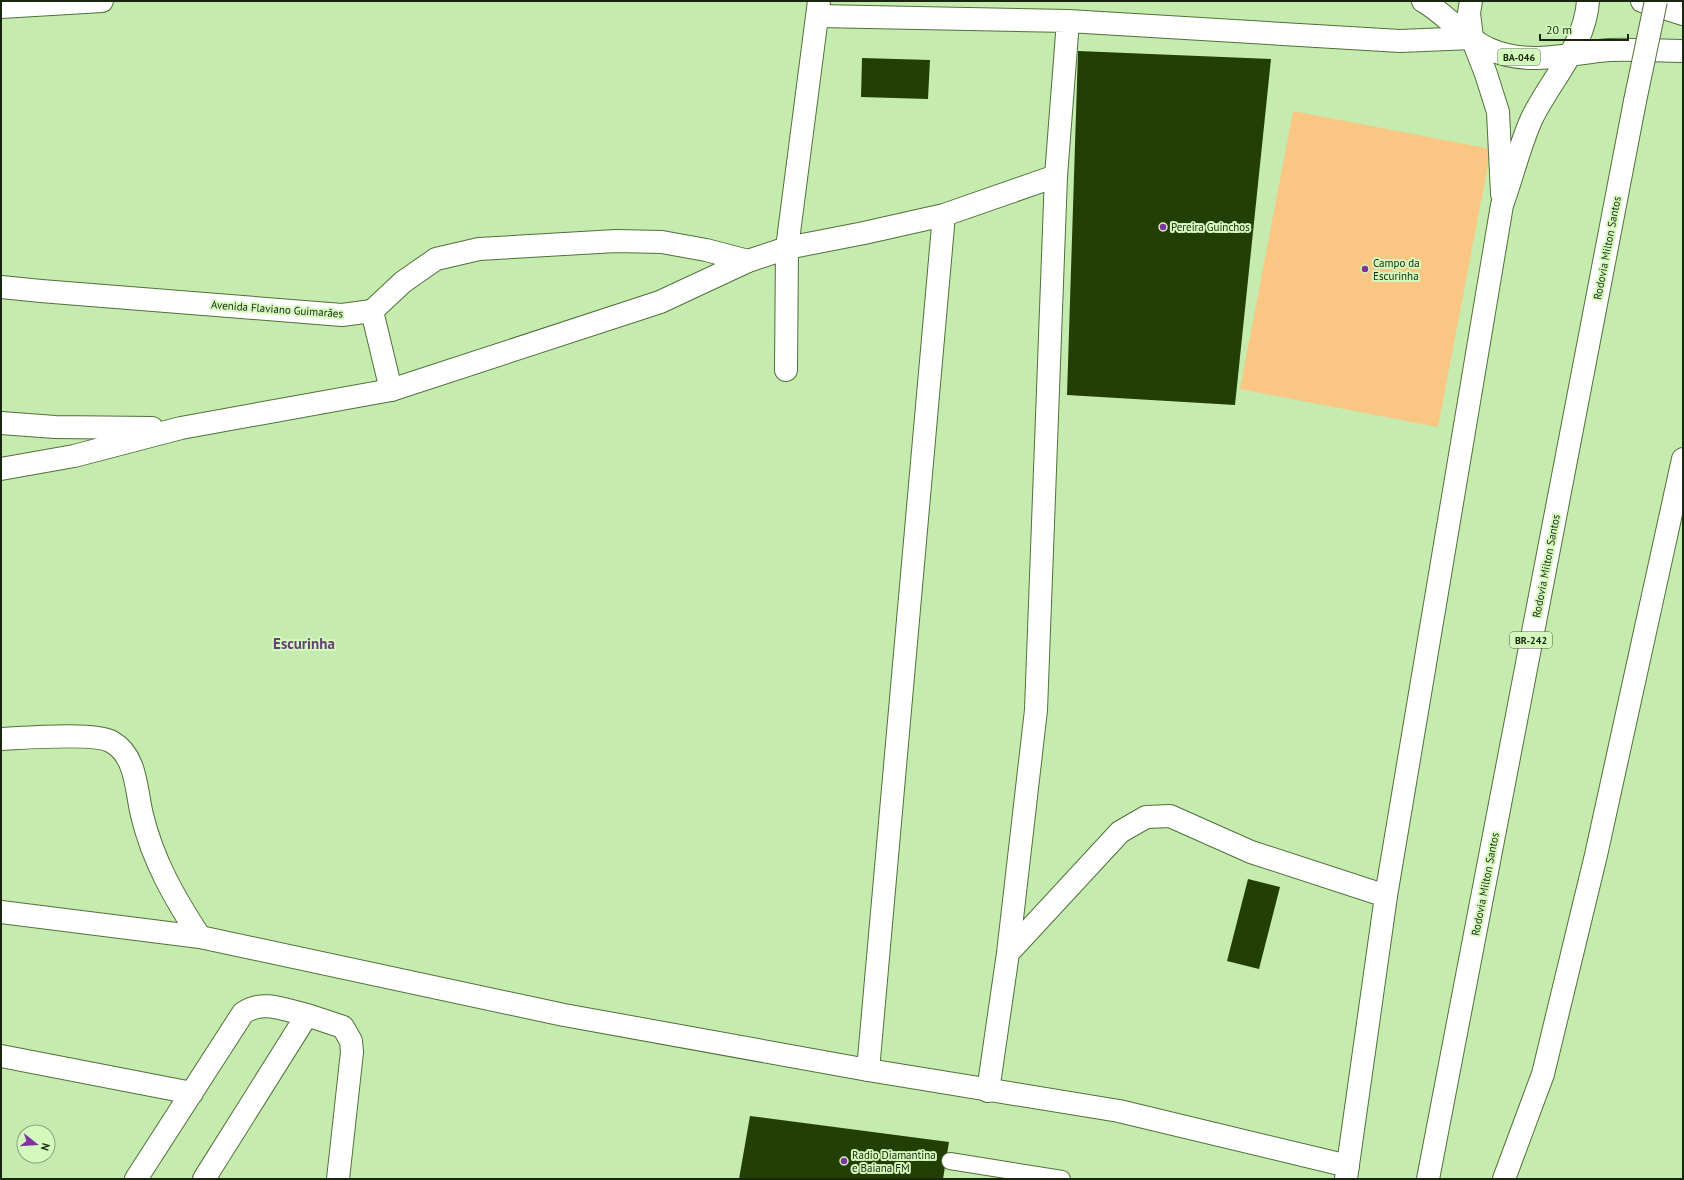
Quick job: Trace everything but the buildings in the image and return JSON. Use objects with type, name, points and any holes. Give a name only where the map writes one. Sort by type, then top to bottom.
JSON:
[{"type":"main road","points":[[1,7],[102,1]]},
{"type":"main road","name":"BA-046","points":[[1423,1],[1472,38],[1491,49],[1517,57],[1546,59],[1610,50],[1683,51]]},
{"type":"main road","points":[[1471,1],[1469,13],[1472,38],[1486,74],[1498,112],[1502,205]]},
{"type":"main road","points":[[1,912],[200,937],[564,1015],[988,1091],[1119,1111],[1347,1173],[1386,896],[1502,205],[1532,119],[1581,35],[1587,12],[1588,1]]},
{"type":"main road","points":[[1642,1],[1683,14]]},
{"type":"main road","name":"Rodovia Milton Santos","points":[[1428,1179],[1635,100],[1656,1]]},
{"type":"main road","points":[[786,370],[787,248],[819,8],[1400,41],[1472,38]]},
{"type":"main road","points":[[988,1091],[1008,953],[1036,710],[1056,176],[1068,21]]},
{"type":"main road","points":[[1,469],[74,456],[181,428],[391,390],[660,302],[748,261],[787,248],[944,215],[1056,176]]},
{"type":"main road","points":[[868,1070],[944,215]]},
{"type":"main road","points":[[391,390],[372,311],[403,282],[436,259],[480,249],[616,241],[662,242],[706,250],[748,261]]},
{"type":"main road","name":"Avenida Flaviano Guimarães","points":[[1,287],[41,292],[342,315],[372,311]]},
{"type":"main road","points":[[1,423],[56,427],[181,428]]},
{"type":"main road","points":[[1504,1179],[1543,1074],[1596,854],[1683,459]]},
{"type":"main road","points":[[1,739],[91,737],[111,741],[122,749],[134,770],[142,816],[158,867],[176,901],[200,937]]},
{"type":"main road","points":[[1008,953],[1120,832],[1146,817],[1170,816],[1250,852],[1386,896]]},
{"type":"main road","points":[[136,1179],[243,1013],[252,1007],[263,1005],[307,1015],[343,1027],[351,1041],[352,1052],[338,1179]]},
{"type":"main road","points":[[204,1179],[307,1015]]},
{"type":"main road","points":[[1,1056],[192,1092]]},
{"type":"lane","points":[[950,1161],[1062,1179]]},
{"type":"shaded area","name":"Campo da Escurinha","points":[[1293,111],[1491,149],[1438,427],[1240,389]]},
{"type":"place","name":"Pereira Guinchos","points":[[1163,227]]},
{"type":"place","name":"Campo da Escurinha","points":[[1365,269]]},
{"type":"place","name":"Radio Diamantina e Baiana FM","points":[[844,1161]]},
{"type":"district","name":"Escurinha","points":[[304,643]]}]
